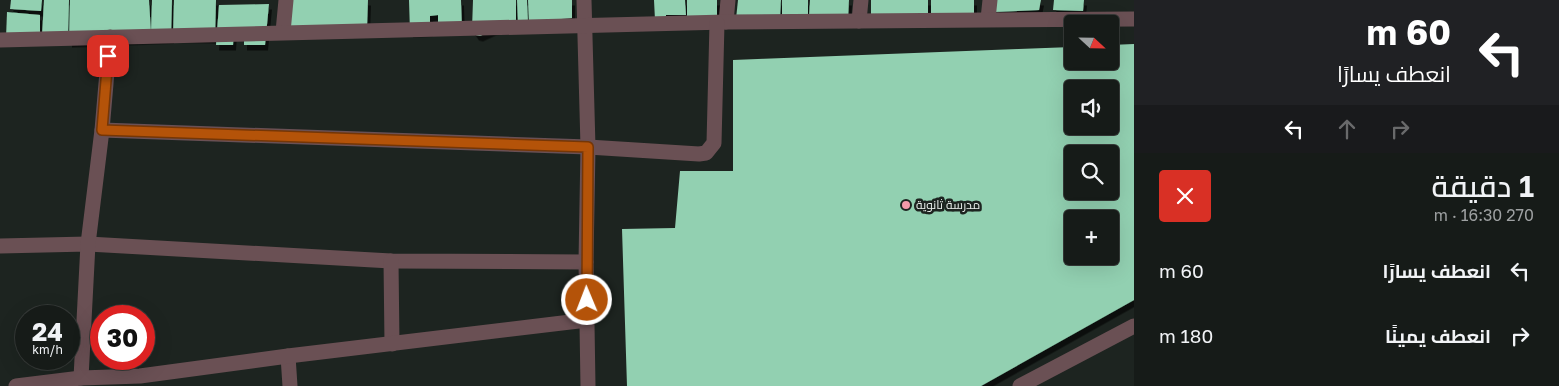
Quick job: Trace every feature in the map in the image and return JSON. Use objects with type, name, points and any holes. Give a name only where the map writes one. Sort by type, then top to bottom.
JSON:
[{"type":"street","points":[[283,32],[286,0]]},
{"type":"street","points":[[584,0],[588,147],[586,262],[588,386]]},
{"type":"street","points":[[102,130],[588,147],[706,153],[714,142],[722,23],[728,0]]},
{"type":"street","points":[[859,21],[861,0]]},
{"type":"street","points":[[988,19],[990,0]]},
{"type":"street","points":[[0,40],[722,23],[1134,19]]},
{"type":"street","points":[[81,378],[88,244],[102,130],[110,37]]},
{"type":"street","points":[[0,246],[88,244],[391,261],[586,262]]},
{"type":"street","points":[[391,261],[392,344]]},
{"type":"street","points":[[16,386],[81,378],[140,381],[288,356],[587,320]]},
{"type":"street","points":[[1022,386],[1134,326]]},
{"type":"street","points":[[288,356],[290,386]]},
{"type":"building","points":[[11,0],[42,0],[41,11],[10,9]]},
{"type":"building","points":[[44,0],[69,0],[68,37],[42,36]]},
{"type":"building","points":[[70,0],[149,0],[151,33],[152,0],[172,0],[171,38],[69,42]]},
{"type":"building","points":[[174,0],[216,0],[215,38],[173,37]]},
{"type":"building","points":[[290,0],[368,0],[367,27],[287,29]]},
{"type":"building","points":[[409,0],[461,0],[462,30],[438,30],[438,15],[430,16],[430,31],[410,32]]},
{"type":"building","points":[[473,0],[516,0],[516,24],[493,30],[480,36],[476,35],[472,29]]},
{"type":"building","points":[[517,0],[527,0],[528,23],[518,23]]},
{"type":"building","points":[[528,0],[572,0],[572,18],[529,22]]},
{"type":"building","points":[[654,0],[685,0],[686,15],[666,15],[666,19],[655,20]]},
{"type":"building","points":[[687,0],[717,0],[717,18],[687,18]]},
{"type":"building","points":[[738,0],[781,0],[780,18],[736,19]]},
{"type":"building","points":[[782,0],[808,0],[808,19],[782,18]]},
{"type":"building","points":[[810,0],[849,0],[848,19],[809,17]]},
{"type":"building","points":[[871,0],[928,0],[928,18],[871,16]]},
{"type":"building","points":[[931,0],[974,0],[974,15],[931,15]]},
{"type":"building","points":[[997,0],[1041,0],[1039,10],[995,12]]},
{"type":"building","points":[[1054,0],[1084,0],[1083,11],[1053,10]]},
{"type":"building","points":[[269,4],[265,45],[244,45],[244,30],[234,30],[233,45],[216,45],[219,5]]},
{"type":"building","points":[[7,12],[40,15],[40,38],[6,38]]},
{"type":"building","name":"مدرسة ثانوية","points":[[1134,44],[1134,300],[981,386],[627,386],[622,229],[675,228],[680,171],[733,171],[733,60],[1064,47],[1064,70],[1119,70],[1119,45]]},
{"type":"place","name":"مدرسة ثانوية","points":[[906,205]]},
{"type":"route","points":[[108,56],[102,130],[588,147],[587,300]]}]
